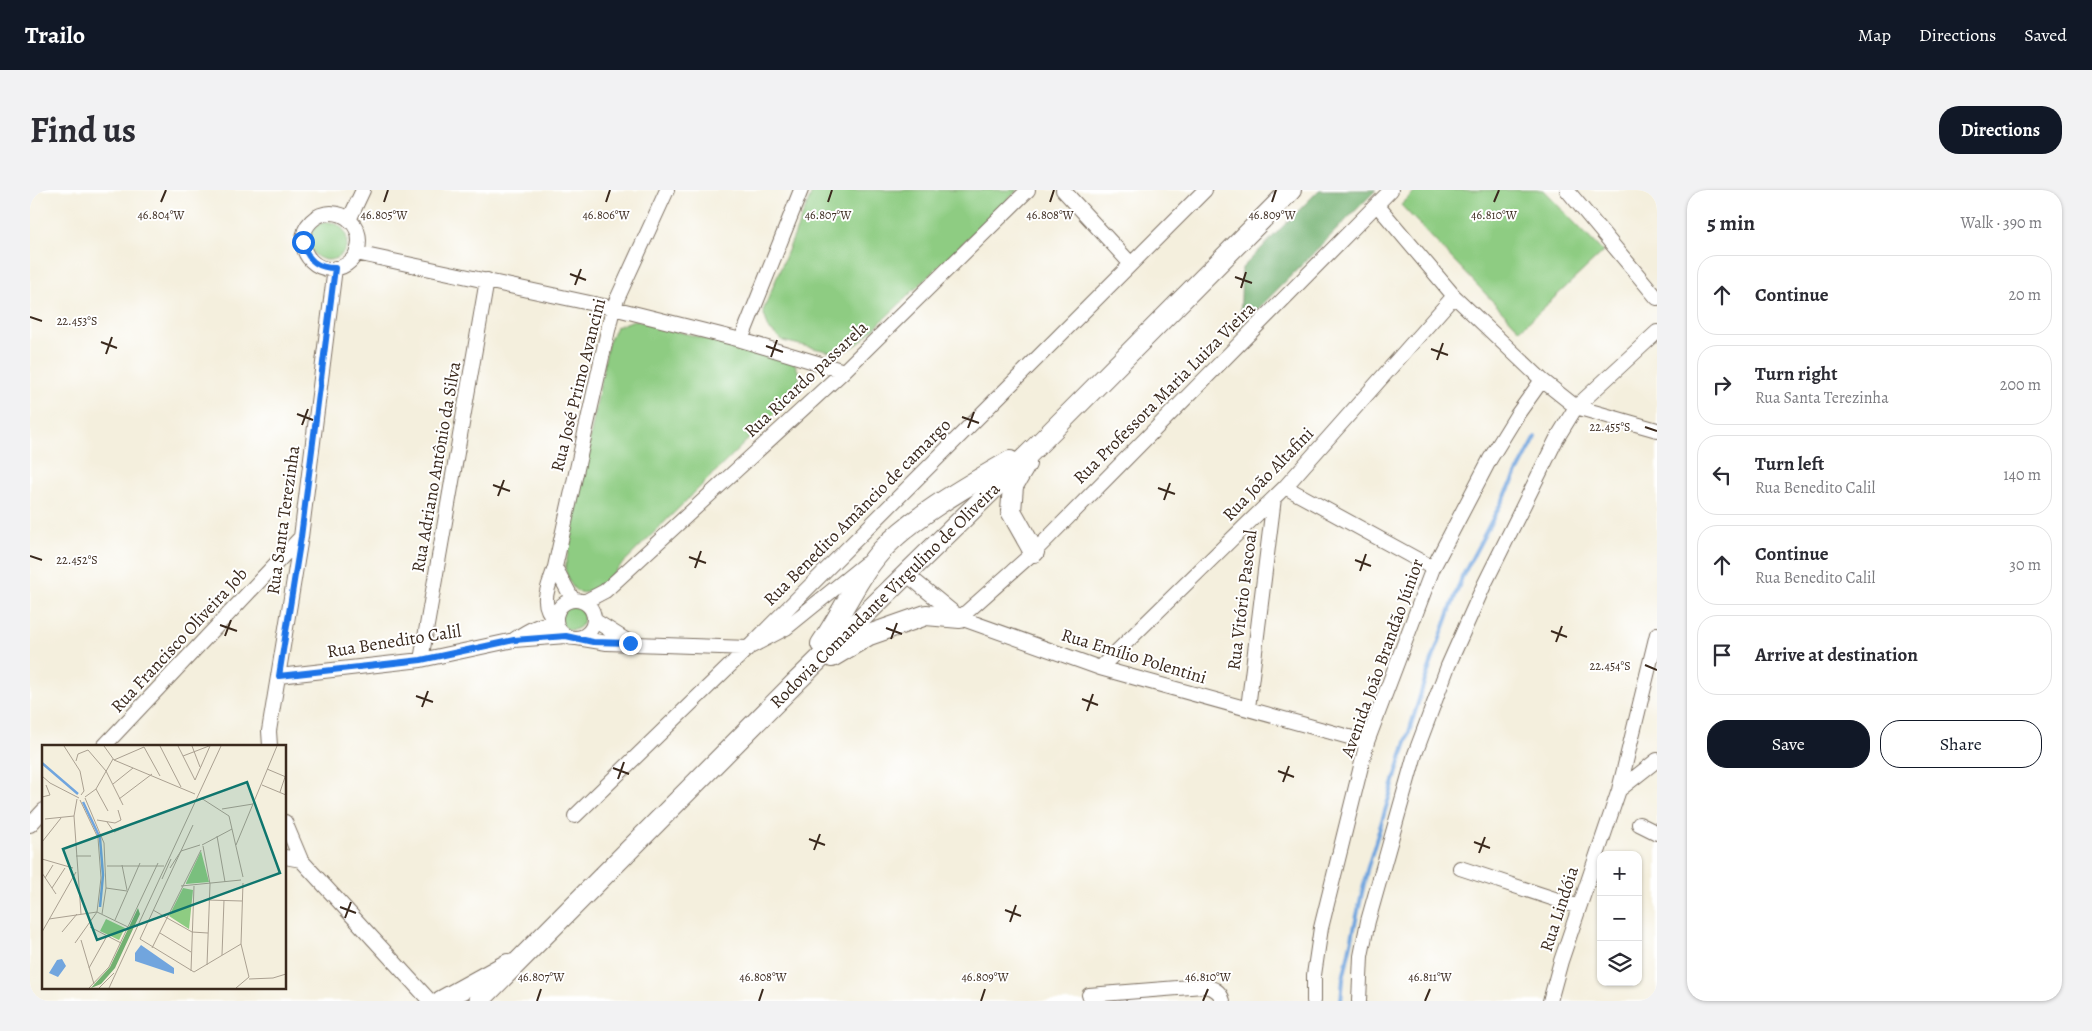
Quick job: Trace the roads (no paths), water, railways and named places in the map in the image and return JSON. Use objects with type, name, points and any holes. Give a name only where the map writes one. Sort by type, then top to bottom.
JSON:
[{"type":"highway","name":"Rodovia Comandante Virgulino de Oliveira","points":[[479,1001],[905,573],[1036,447],[1291,190]]},
{"type":"highway","points":[[794,684],[837,621],[867,569],[881,551],[901,531],[970,484],[1036,447]]},
{"type":"highway","points":[[1034,552],[1011,511],[1013,486],[1036,447]]},
{"type":"highway","points":[[881,551],[905,573]]},
{"type":"highway","points":[[794,684],[847,647],[869,635],[926,615],[960,618]]},
{"type":"highway","points":[[441,1001],[529,952]]},
{"type":"highway","points":[[497,1001],[529,952]]},
{"type":"street","points":[[349,220],[363,190]]},
{"type":"street","name":"Rua José Primo Avancini","points":[[556,621],[545,606],[546,599],[555,567],[613,308],[667,190]]},
{"type":"street","points":[[741,340],[801,190]]},
{"type":"street","name":"Rua Ricardo passarela","points":[[578,601],[605,591],[844,371],[1028,190]]},
{"type":"street","points":[[1063,190],[1131,264]]},
{"type":"street","name":"Rua Benedito Amâncio de camargo","points":[[575,816],[748,648],[1205,190]]},
{"type":"street","name":"Rua Professora Maria Luiza Vieira","points":[[960,618],[1034,552],[1391,190]]},
{"type":"street","points":[[1569,191],[1657,298]]},
{"type":"street","points":[[1377,205],[1454,296],[1542,380],[1576,407],[1657,430]]},
{"type":"street","points":[[323,214],[341,215],[349,220],[358,235],[359,244],[356,253],[344,265],[335,268],[317,265],[305,251],[304,233],[314,218],[323,214]]},
{"type":"street","points":[[356,253],[613,308],[741,340],[844,371]]},
{"type":"street","name":"Rua Santa Terezinha","points":[[270,745],[269,731],[301,537],[335,268]]},
{"type":"street","name":"Rua Adriano Antônio da Silva","points":[[421,660],[487,280]]},
{"type":"street","name":"Rua João Altafini","points":[[1100,668],[1285,487],[1454,296]]},
{"type":"street","points":[[1359,1001],[1361,956],[1368,921],[1422,737],[1448,666],[1484,585],[1558,438],[1576,407],[1657,332]]},
{"type":"street","name":"Avenida João Brandão Júnior","points":[[1314,1001],[1314,976],[1321,928],[1367,742],[1433,568],[1490,459],[1517,415],[1542,380]]},
{"type":"street","points":[[1285,487],[1433,568]]},
{"type":"street","name":"Rua Vitório Pascoal","points":[[1248,708],[1274,498]]},
{"type":"street","name":"Rua Francisco Oliveira Job","points":[[105,745],[301,537]]},
{"type":"street","points":[[748,648],[786,628],[881,551]]},
{"type":"street","points":[[555,567],[578,601],[592,610],[594,618],[589,632],[572,637],[561,632],[556,621],[558,610],[562,605],[578,601]]},
{"type":"street","name":"Rua Emílio Polentini","points":[[905,573],[960,618],[1100,668],[1367,742]]},
{"type":"street","name":"Rua Ricardo passarela","points":[[594,618],[605,591]]},
{"type":"street","points":[[594,618],[630,643]]},
{"type":"street","name":"Rua Benedito Calil","points":[[514,640],[531,628],[556,621]]},
{"type":"street","name":"Rua Lindóia","points":[[1550,1001],[1579,907],[1619,790],[1657,634]]},
{"type":"street","name":"Rua Benedito Calil","points":[[279,676],[421,660],[514,640],[572,637],[593,642],[748,648]]},
{"type":"street","points":[[1619,790],[1657,760]]},
{"type":"street","points":[[30,825],[42,812]]},
{"type":"street","points":[[286,824],[301,860],[430,1001]]},
{"type":"street","points":[[1639,824],[1657,833]]},
{"type":"street","points":[[286,856],[301,860]]},
{"type":"street","points":[[1460,868],[1579,907]]},
{"type":"street","points":[[1089,995],[1203,986],[1215,989],[1222,996],[1223,1001]]},
{"type":"street","points":[[441,1001],[455,1001]]},
{"type":"waterway","points":[[1341,1001],[1343,979],[1367,870],[1424,683],[1462,577],[1536,437]]}]
